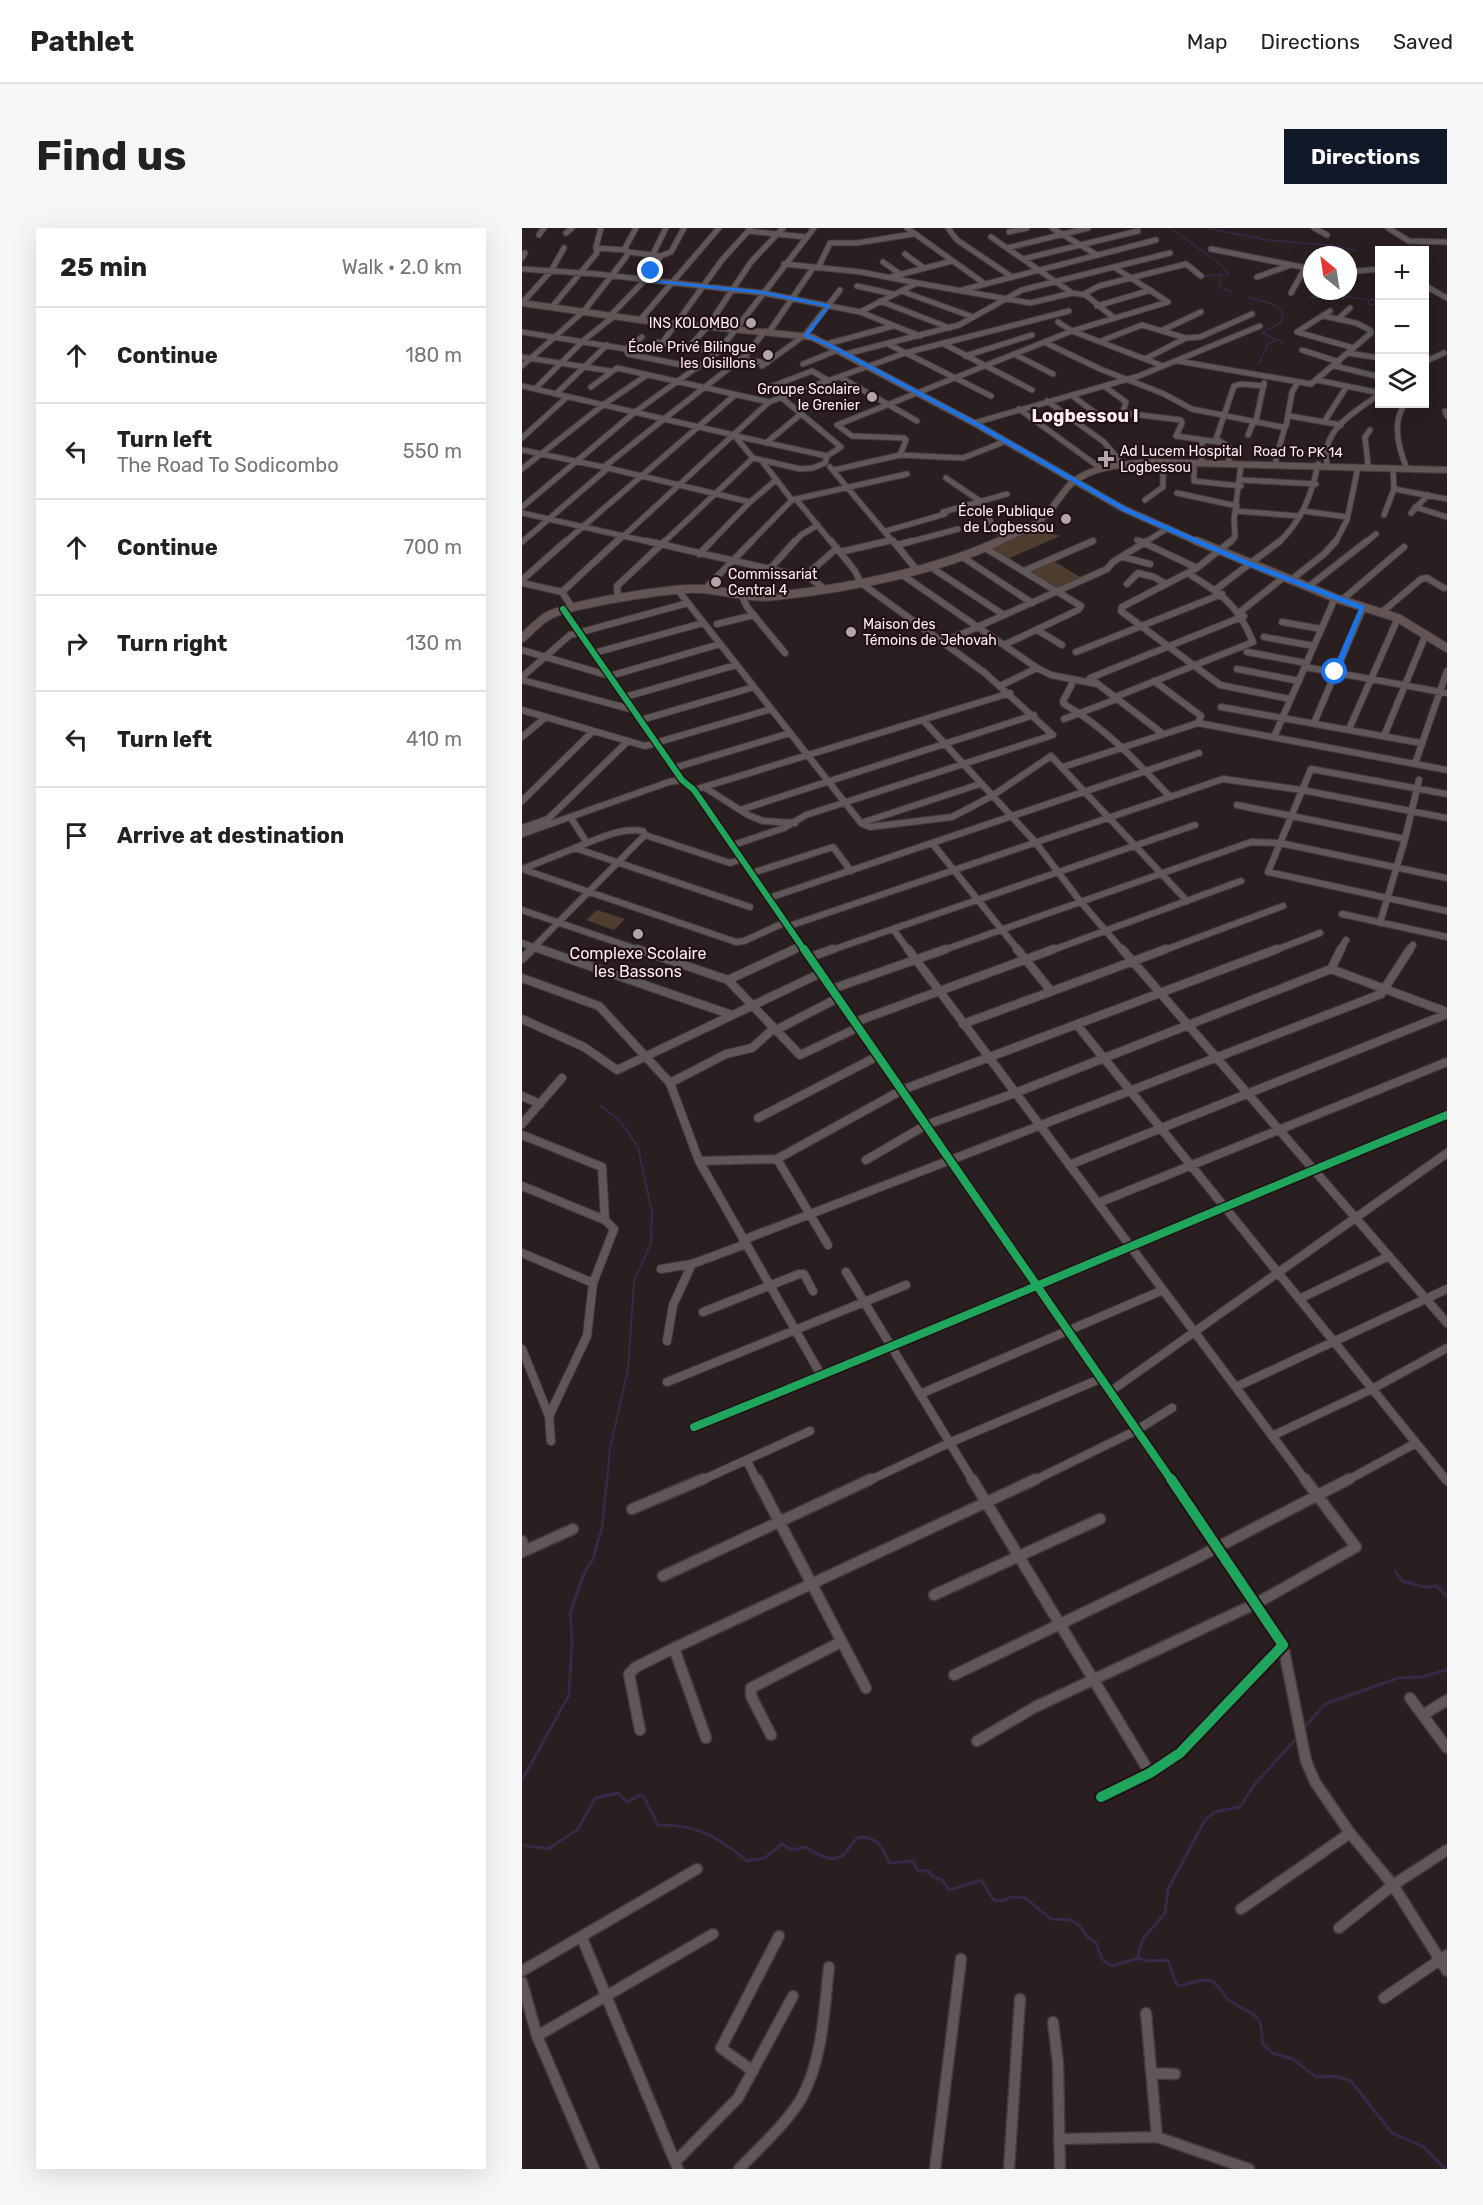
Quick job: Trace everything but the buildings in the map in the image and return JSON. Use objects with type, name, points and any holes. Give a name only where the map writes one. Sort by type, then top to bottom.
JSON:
[{"type":"main road","points":[[522,303],[640,320],[805,335],[827,344],[1077,478],[1122,508],[1287,579],[1363,608],[1398,618],[1447,648]]},
{"type":"main road","name":"Road To PK 14","points":[[1077,478],[1099,467],[1121,462],[1152,460],[1229,462],[1276,460],[1318,466],[1327,464],[1406,468]]},
{"type":"main road","name":"Road To PK 14","points":[[1077,478],[1122,464],[1447,468]]},
{"type":"main road","points":[[618,597],[677,589],[706,588],[742,596],[774,596],[901,574],[1003,537],[1039,514],[1077,478]]},
{"type":"main road","points":[[522,636],[547,616],[568,606],[680,586],[763,593],[860,582],[929,566],[1009,539],[1039,522],[1077,478]]},
{"type":"street","points":[[539,235],[544,228]]},
{"type":"street","points":[[566,233],[572,228]]},
{"type":"street","points":[[552,307],[597,253],[601,228]]},
{"type":"street","points":[[522,366],[584,311],[612,276],[636,228]]},
{"type":"street","points":[[653,254],[666,228]]},
{"type":"street","points":[[596,248],[660,256],[671,252],[684,228]]},
{"type":"street","points":[[640,320],[719,228]]},
{"type":"street","points":[[689,347],[708,326],[751,262],[783,228]]},
{"type":"street","points":[[522,507],[634,412],[718,352],[814,228]]},
{"type":"street","points":[[907,228],[985,284]]},
{"type":"street","points":[[948,228],[957,240],[1012,277]]},
{"type":"street","points":[[1009,232],[1027,228]]},
{"type":"street","points":[[1052,228],[1097,255]]},
{"type":"street","points":[[1007,248],[1088,228]]},
{"type":"street","points":[[1314,228],[1327,235]]},
{"type":"street","points":[[1388,228],[1409,241],[1447,242]]},
{"type":"street","points":[[662,343],[722,260],[749,230],[806,237]]},
{"type":"street","points":[[1023,259],[1138,231]]},
{"type":"street","points":[[522,542],[664,419],[746,355],[793,298],[829,244],[913,234]]},
{"type":"street","points":[[874,235],[878,239]]},
{"type":"street","points":[[991,237],[1072,293]]},
{"type":"street","points":[[958,291],[1156,240]]},
{"type":"street","points":[[1409,241],[1411,246]]},
{"type":"street","points":[[522,303],[551,271],[564,248]]},
{"type":"street","points":[[1211,249],[1303,268]]},
{"type":"street","points":[[846,354],[950,328],[1022,290],[1170,253]]},
{"type":"street","points":[[905,254],[924,268]]},
{"type":"street","points":[[536,389],[645,280],[660,256]]},
{"type":"street","points":[[889,277],[951,261]]},
{"type":"street","points":[[883,262],[900,274]]},
{"type":"street","points":[[784,264],[861,272],[1030,303],[1072,293],[1084,294],[1100,286],[1186,264],[1201,276]]},
{"type":"street","points":[[1257,277],[1292,265]]},
{"type":"street","points":[[983,366],[1072,331],[1168,302],[1114,267]]},
{"type":"street","points":[[522,269],[582,272],[793,298],[860,312],[920,336]]},
{"type":"street","points":[[1357,271],[1375,269]]},
{"type":"street","points":[[1291,293],[1303,272]]},
{"type":"street","points":[[860,312],[917,283]]},
{"type":"street","points":[[857,286],[893,294]]},
{"type":"street","points":[[1429,287],[1447,298]]},
{"type":"street","points":[[1434,290],[1447,289]]},
{"type":"street","points":[[739,359],[764,364],[805,335],[830,306],[840,290]]},
{"type":"street","points":[[1097,306],[1151,290]]},
{"type":"street","points":[[901,291],[973,317]]},
{"type":"street","points":[[1084,294],[1116,318],[1137,326]]},
{"type":"street","points":[[880,301],[950,328]]},
{"type":"street","points":[[1338,319],[1350,308]]},
{"type":"street","points":[[562,591],[735,436],[769,402],[905,353],[1069,311]]},
{"type":"street","points":[[1330,311],[1297,332],[1311,338],[1354,348]]},
{"type":"street","points":[[1163,330],[1201,312]]},
{"type":"street","points":[[1145,359],[1186,338],[1200,337],[1252,314]]},
{"type":"street","points":[[1177,361],[1311,384],[1337,364],[1371,332],[1360,325],[1324,316]]},
{"type":"street","points":[[1058,322],[1072,331],[1163,366]]},
{"type":"street","points":[[1101,341],[1142,324],[1186,338]]},
{"type":"street","points":[[827,344],[894,326]]},
{"type":"street","points":[[974,423],[1126,380],[1221,344],[1260,326]]},
{"type":"street","points":[[900,455],[906,440],[903,438],[852,436],[837,425],[1072,331]]},
{"type":"street","points":[[522,337],[525,332],[626,349],[642,337]]},
{"type":"street","points":[[965,356],[1032,335]]},
{"type":"street","points":[[1200,337],[1221,344]]},
{"type":"street","points":[[655,342],[718,352]]},
{"type":"street","points":[[1044,342],[1126,380],[1162,393],[1192,409],[1285,427]]},
{"type":"street","points":[[942,343],[1032,390]]},
{"type":"street","points":[[888,344],[991,396]]},
{"type":"street","points":[[556,394],[586,368],[607,345]]},
{"type":"street","points":[[626,349],[628,354],[697,368]]},
{"type":"street","points":[[803,364],[838,350]]},
{"type":"street","points":[[1302,350],[1337,364],[1375,375]]},
{"type":"street","points":[[1429,360],[1444,352]]},
{"type":"street","points":[[1348,353],[1375,357]]},
{"type":"street","points":[[1014,354],[1053,374]]},
{"type":"street","points":[[522,357],[610,371]]},
{"type":"street","points":[[591,387],[617,368],[769,402]]},
{"type":"street","points":[[735,436],[753,458],[807,470],[826,459],[842,447],[763,387],[812,371],[828,381]]},
{"type":"street","points":[[522,469],[603,405],[647,375]]},
{"type":"street","points":[[840,376],[917,421]]},
{"type":"street","points":[[1248,435],[1255,421],[1266,377]]},
{"type":"street","points":[[1317,380],[1375,392]]},
{"type":"street","points":[[1279,448],[1290,416],[1290,392],[1298,382]]},
{"type":"street","points":[[1218,442],[1216,439],[1235,385],[1264,386]]},
{"type":"street","points":[[522,386],[697,426],[826,459],[860,504],[886,531],[916,569]]},
{"type":"street","points":[[1104,386],[1126,402],[1122,416],[1181,420],[1182,423],[1176,436],[1218,442],[1229,447],[1229,462]]},
{"type":"street","points":[[1324,422],[1347,386]]},
{"type":"street","points":[[1071,394],[1101,417]]},
{"type":"street","points":[[522,582],[639,476],[735,395]]},
{"type":"street","points":[[522,438],[567,397]]},
{"type":"street","points":[[1327,464],[1325,448],[1341,425],[1375,397]]},
{"type":"street","points":[[1047,401],[1104,442],[1121,462]]},
{"type":"street","points":[[1019,409],[1099,467]]},
{"type":"street","points":[[1402,409],[1398,416],[1399,450],[1406,468]]},
{"type":"street","points":[[766,443],[801,414]]},
{"type":"street","points":[[1290,416],[1341,425]]},
{"type":"street","points":[[1368,465],[1365,439],[1370,430]]},
{"type":"street","points":[[1202,440],[1202,461]]},
{"type":"street","points":[[834,470],[900,455],[954,459],[969,456],[1006,441]]},
{"type":"street","points":[[522,450],[717,492],[750,502]]},
{"type":"street","points":[[618,597],[617,586],[753,458]]},
{"type":"street","points":[[733,845],[795,823],[806,815],[1053,735],[1010,693],[946,641],[860,582],[855,571],[818,525],[776,480],[761,460]]},
{"type":"street","points":[[1145,500],[1163,487],[1163,463]]},
{"type":"street","points":[[1194,464],[1194,481],[1316,484]]},
{"type":"street","points":[[1241,465],[1241,483],[1233,527],[1235,537],[1221,552],[1189,574],[1120,609],[1220,685],[1290,699]]},
{"type":"street","points":[[1076,652],[1218,592],[1277,546],[1301,514],[1316,484],[1318,466]]},
{"type":"street","points":[[1163,734],[1090,678],[1242,614],[1338,539],[1347,517],[1358,467]]},
{"type":"street","points":[[1384,515],[1394,489],[1393,469]]},
{"type":"street","points":[[706,588],[794,500],[907,474]]},
{"type":"street","points":[[946,478],[980,501],[995,529],[1003,537]]},
{"type":"street","points":[[699,554],[750,502],[776,480]]},
{"type":"street","points":[[1394,489],[1447,499]]},
{"type":"street","points":[[1178,493],[1236,508],[1347,517]]},
{"type":"street","points":[[886,531],[1007,494]]},
{"type":"street","points":[[1411,513],[1428,495]]},
{"type":"street","points":[[1415,507],[1447,517]]},
{"type":"street","points":[[522,513],[813,579],[821,586]]},
{"type":"street","points":[[769,570],[801,535],[818,525]]},
{"type":"street","points":[[946,641],[1107,569],[1113,562],[1168,528]]},
{"type":"street","points":[[804,577],[838,550],[958,530]]},
{"type":"street","points":[[1308,587],[1377,534]]},
{"type":"street","points":[[1137,540],[1197,568]]},
{"type":"street","points":[[1024,571],[1093,541]]},
{"type":"street","points":[[1274,737],[1305,665],[1339,599],[1404,547]]},
{"type":"street","points":[[985,548],[1058,591],[1081,608],[1004,645]]},
{"type":"street","points":[[961,556],[1032,603]]},
{"type":"street","points":[[1123,557],[1150,564]]},
{"type":"street","points":[[929,566],[1004,615]]},
{"type":"street","points":[[1127,584],[1138,573],[1154,577],[1166,584]]},
{"type":"street","points":[[901,574],[1037,668],[1051,675],[1100,685]]},
{"type":"street","points":[[1064,719],[1253,642],[1242,614],[1218,592],[1189,574]]},
{"type":"street","points":[[1382,613],[1423,578],[1444,588]]},
{"type":"street","points":[[522,582],[562,591]]},
{"type":"street","points":[[677,589],[861,823],[870,827],[937,820],[960,813],[992,796],[1051,756],[1188,901]]},
{"type":"street","points":[[562,591],[579,632],[682,780],[694,790],[733,845],[1278,1633],[1283,1645],[1306,1761],[1315,1782],[1350,1833],[1393,1885],[1443,1958],[1447,1971]]},
{"type":"street","points":[[742,596],[747,608],[784,653]]},
{"type":"street","points":[[522,679],[570,635],[688,603]]},
{"type":"street","points":[[1314,723],[1363,608]]},
{"type":"street","points":[[717,624],[754,615]]},
{"type":"street","points":[[1349,729],[1398,618]]},
{"type":"street","points":[[1282,622],[1322,629]]},
{"type":"street","points":[[594,653],[704,623]]},
{"type":"street","points":[[1037,630],[1062,645]]},
{"type":"street","points":[[1384,736],[1426,634]]},
{"type":"street","points":[[1264,637],[1314,646]]},
{"type":"street","points":[[522,650],[610,676],[720,644]]},
{"type":"street","points":[[1247,652],[1335,672],[1447,693]]},
{"type":"street","points":[[625,697],[736,665]]},
{"type":"street","points":[[1000,686],[1037,668]]},
{"type":"street","points":[[1237,669],[1299,681]]},
{"type":"street","points":[[1415,764],[1447,671]]},
{"type":"street","points":[[522,679],[634,710]]},
{"type":"street","points":[[1071,679],[1072,684],[1063,701],[1066,707],[1080,713],[1123,747],[1170,797]]},
{"type":"street","points":[[1154,681],[1201,716],[1198,723]]},
{"type":"street","points":[[640,720],[754,687]]},
{"type":"street","points":[[694,790],[1010,693]]},
{"type":"street","points":[[1221,707],[1421,743]]},
{"type":"street","points":[[522,710],[645,746],[771,709]]},
{"type":"street","points":[[740,810],[1034,715]]},
{"type":"street","points":[[522,736],[546,717]]},
{"type":"street","points":[[923,720],[1036,843],[1080,901],[1447,1323]]},
{"type":"street","points":[[1063,767],[1198,723],[1447,770]]},
{"type":"street","points":[[522,801],[593,731]]},
{"type":"street","points":[[674,768],[790,733]]},
{"type":"street","points":[[522,828],[548,819],[628,741]]},
{"type":"street","points":[[769,898],[1199,753]]},
{"type":"street","points":[[1447,794],[1316,769],[1309,771],[1269,872],[1447,911]]},
{"type":"street","points":[[742,859],[730,863],[645,835],[643,831],[631,830],[587,843],[525,869],[736,942],[1223,779],[1302,790],[1447,818]]},
{"type":"street","points":[[522,834],[669,782],[682,780]]},
{"type":"street","points":[[1380,923],[1405,839],[1419,780]]},
{"type":"street","points":[[861,823],[980,784]]},
{"type":"street","points":[[704,787],[740,810],[763,821],[795,823]]},
{"type":"street","points":[[1237,805],[1405,839]]},
{"type":"street","points":[[571,818],[587,843]]},
{"type":"street","points":[[810,957],[1196,825]]},
{"type":"street","points":[[522,959],[645,835]]},
{"type":"street","points":[[832,989],[1237,845],[1251,842],[1280,843],[1447,878]]},
{"type":"street","points":[[932,843],[1051,991]]},
{"type":"street","points":[[752,873],[833,847],[851,871]]},
{"type":"street","points":[[575,848],[750,907]]},
{"type":"street","points":[[522,910],[728,980],[800,1055],[857,1024],[939,991],[1241,881]]},
{"type":"street","points":[[963,1024],[1283,906]]},
{"type":"street","points":[[1342,914],[1447,937]]},
{"type":"street","points":[[893,929],[1356,1547],[1257,1603],[1017,1716],[977,1741]]},
{"type":"street","points":[[699,1161],[777,1159],[902,1090],[1320,933]]},
{"type":"street","points":[[866,1160],[926,1125],[1016,1093],[1331,969],[1346,940]]},
{"type":"street","points":[[522,943],[732,1015]]},
{"type":"street","points":[[661,1269],[692,1264],[810,1215],[952,1162],[1381,993],[1413,945]]},
{"type":"street","points":[[728,980],[802,946]]},
{"type":"street","points":[[1331,969],[1447,1013]]},
{"type":"street","points":[[522,1019],[565,1038],[605,1060],[617,1070],[821,973]]},
{"type":"street","points":[[522,978],[599,1006],[670,1083],[699,1161],[821,1376]]},
{"type":"street","points":[[670,1083],[726,1054],[752,1048],[775,1029],[838,998]]},
{"type":"street","points":[[1069,1164],[1447,1013]]},
{"type":"street","points":[[1077,1025],[1447,1481]]},
{"type":"street","points":[[758,1118],[878,1056]]},
{"type":"street","points":[[1098,1203],[1447,1062]]},
{"type":"street","points":[[522,1124],[562,1078]]},
{"type":"street","points":[[522,1096],[540,1104]]},
{"type":"street","points":[[694,1427],[892,1348],[1224,1206],[1447,1115]]},
{"type":"street","points":[[522,1135],[602,1167],[605,1220]]},
{"type":"street","points":[[1111,1391],[1447,1153]]},
{"type":"street","points":[[777,1159],[828,1245]]},
{"type":"street","points":[[522,1186],[605,1220],[614,1229],[593,1283],[587,1335],[549,1416]]},
{"type":"street","points":[[522,1253],[593,1283]]},
{"type":"street","points":[[1299,1299],[1389,1256]]},
{"type":"street","points":[[668,1341],[673,1305],[692,1264]]},
{"type":"street","points":[[846,1272],[1150,1773]]},
{"type":"street","points":[[703,1312],[804,1274],[813,1291]]},
{"type":"street","points":[[667,1382],[906,1285]]},
{"type":"street","points":[[1236,1387],[1447,1289]]},
{"type":"street","points":[[920,1394],[1163,1290]]},
{"type":"street","points":[[1272,1436],[1372,1389],[1447,1348]]},
{"type":"street","points":[[522,1349],[525,1363],[549,1416],[551,1441]]},
{"type":"street","points":[[663,1576],[949,1443],[1102,1378]]},
{"type":"street","points":[[640,1730],[629,1674],[636,1667],[986,1504],[1137,1430],[1172,1408]]},
{"type":"street","points":[[632,1509],[747,1461],[810,1431]]},
{"type":"street","points":[[954,1675],[1219,1548],[1416,1443]]},
{"type":"street","points":[[747,1461],[866,1688]]},
{"type":"street","points":[[934,1595],[1100,1519]]},
{"type":"street","points":[[523,1548],[573,1529]]},
{"type":"street","points":[[771,1735],[751,1696],[751,1688],[841,1642]]},
{"type":"street","points":[[1101,1797],[1150,1773],[1185,1748],[1283,1645]]},
{"type":"street","points":[[674,1648],[706,1738]]},
{"type":"street","points":[[1410,1698],[1447,1748]]},
{"type":"street","points":[[1423,1715],[1447,1700]]},
{"type":"street","points":[[1240,1909],[1350,1833]]},
{"type":"street","points":[[1338,1928],[1393,1885],[1447,1850]]},
{"type":"street","points":[[522,1971],[697,1869]]},
{"type":"street","points":[[537,2036],[712,1934]]},
{"type":"street","points":[[753,2071],[721,2048],[780,1936]]},
{"type":"street","points":[[582,1938],[647,2099],[677,2166],[738,2097],[794,1996]]},
{"type":"street","points":[[1384,1998],[1443,1958]]},
{"type":"street","points":[[935,2169],[961,1959]]},
{"type":"street","points":[[739,2169],[799,2102],[806,2088],[818,2047],[829,1966]]},
{"type":"street","points":[[522,1982],[537,2036],[594,2169]]},
{"type":"street","points":[[1009,2169],[1020,1999]]},
{"type":"street","points":[[1146,2013],[1157,2137]]},
{"type":"street","points":[[1053,2022],[1058,2063],[1060,2169]]},
{"type":"street","points":[[1151,2073],[1175,2074]]},
{"type":"street","points":[[1059,2139],[1157,2137],[1249,2169]]},
{"type":"shaded area","points":[[1035,527],[1060,536],[1008,559],[990,548]]},
{"type":"shaded area","points":[[1050,559],[1082,578],[1055,588],[1025,570]]},
{"type":"shaded area","points":[[597,910],[625,919],[614,930],[586,920]]},
{"type":"waterway","points":[[1170,228],[1219,263],[1229,274],[1203,276]]},
{"type":"waterway","points":[[1205,228],[1268,240],[1338,246]]},
{"type":"waterway","points":[[1221,277],[1220,287],[1231,292]]},
{"type":"waterway","points":[[1247,297],[1273,304],[1283,313],[1281,322],[1262,333],[1284,343]]},
{"type":"waterway","points":[[1357,298],[1375,299]]},
{"type":"waterway","points":[[1370,300],[1368,304],[1375,305]]},
{"type":"waterway","points":[[1258,364],[1267,348],[1266,345],[1276,340]]},
{"type":"waterway","points":[[601,1106],[620,1121],[638,1147],[652,1213],[651,1243],[634,1281],[628,1370],[610,1448],[607,1481]]},
{"type":"waterway","points":[[522,1780],[569,1695],[572,1640],[570,1613],[585,1571],[593,1559],[602,1527],[607,1479]]},
{"type":"waterway","points":[[1395,1571],[1402,1581],[1425,1587],[1437,1586],[1447,1597]]},
{"type":"waterway","points":[[1304,1728],[1325,1704],[1398,1678],[1421,1677],[1447,1670]]},
{"type":"waterway","points":[[1137,1959],[1143,1939],[1165,1913],[1168,1889],[1205,1820],[1215,1812],[1240,1807],[1255,1784],[1294,1741]]},
{"type":"waterway","points":[[522,1845],[548,1849],[578,1829],[595,1798],[618,1793],[627,1802],[640,1795],[644,1797],[658,1825],[685,1827],[706,1834],[726,1845],[747,1861],[765,1858],[782,1844],[792,1850],[806,1847],[826,1858],[837,1858],[842,1856],[859,1837],[865,1837],[879,1844],[889,1863],[913,1861],[918,1871],[929,1871],[932,1876],[942,1880],[949,1890],[981,1880],[994,1900],[1001,1901],[1012,1897],[1025,1898],[1051,1919],[1070,1920],[1079,1925],[1087,1937],[1096,1943],[1102,1959],[1112,1966],[1137,1959]]},
{"type":"waterway","points":[[1137,1959],[1147,1961],[1166,1960],[1179,1986],[1202,1980],[1212,1981],[1228,1999],[1257,2018],[1262,2032],[1262,2043],[1272,2053],[1293,2059],[1316,2077],[1335,2076],[1351,2081],[1392,2133],[1424,2147],[1445,2169]]},
{"type":"cycle path","points":[[563,609],[682,780],[694,790],[1281,1639],[1283,1645],[1180,1753],[1150,1773],[1101,1797]]},
{"type":"cycle path","points":[[694,1427],[892,1348],[1224,1206],[1447,1115]]},
{"type":"place","name":"INS KOLOMBO","points":[[751,323]]},
{"type":"place","name":"École Privé Bilingue les Oisillons","points":[[768,355]]},
{"type":"place","name":"Groupe Scolaire le Grenier","points":[[872,397]]},
{"type":"place","name":"Ad Lucem Hospital Logbessou","points":[[1106,459]]},
{"type":"place","name":"École Publique de Logbessou","points":[[1066,519]]},
{"type":"place","name":"Commissariat Central 4","points":[[716,582]]},
{"type":"place","name":"Maison des Témoins de Jehovah","points":[[851,632]]},
{"type":"place","name":"Complexe Scolaire les Bassons","points":[[638,934]]},
{"type":"district","name":"Logbessou I","points":[[1085,416]]},
{"type":"route","points":[[651,271],[645,280],[763,293],[830,306],[805,335],[820,340],[974,423],[1127,511],[1221,552],[1363,608],[1335,672]]}]
